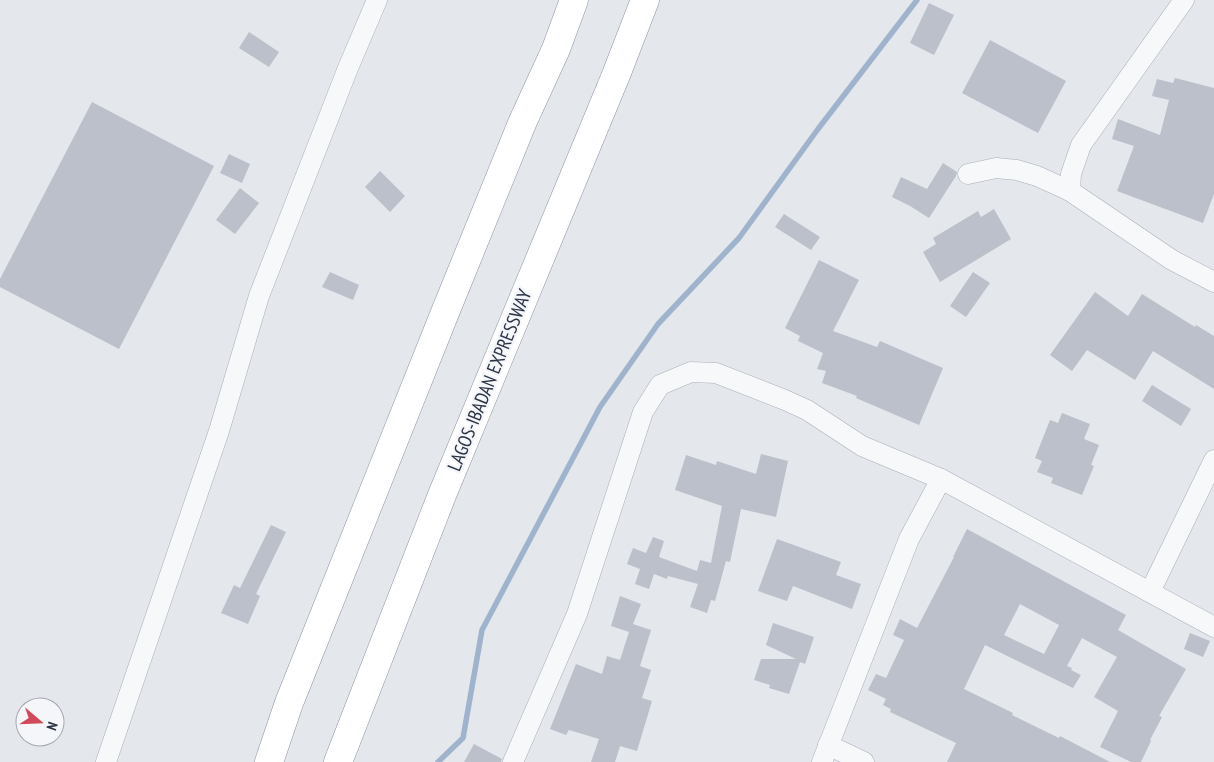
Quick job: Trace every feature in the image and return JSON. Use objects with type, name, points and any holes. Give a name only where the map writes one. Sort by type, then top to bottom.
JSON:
[{"type":"highway","points":[[269,762],[296,685],[523,121],[556,49],[574,0]]},
{"type":"highway","name":"LAGOS-IBADAN EXPRESSWAY","points":[[338,762],[446,486],[616,75],[645,0]]},
{"type":"street","points":[[106,762],[219,432],[258,296],[376,0]]},
{"type":"street","points":[[1070,191],[1071,174],[1081,146],[1184,0]]},
{"type":"street","points":[[968,174],[996,168],[1017,170],[1036,176],[1070,191],[1172,260],[1214,282]]},
{"type":"street","points":[[513,762],[577,614],[643,412],[660,385],[692,372],[716,373],[807,410],[862,446],[941,479],[1214,627]]},
{"type":"street","points":[[1150,592],[1214,460]]},
{"type":"street","points":[[864,762],[825,754],[909,539],[941,479]]},
{"type":"building","points":[[929,3],[954,15],[934,55],[910,43]]},
{"type":"building","points":[[249,32],[279,52],[269,67],[239,48]]},
{"type":"building","points":[[990,40],[1066,81],[1038,133],[962,93]]},
{"type":"building","points":[[1175,78],[1214,88],[1214,194],[1203,223],[1117,191],[1134,146],[1112,139],[1118,119],[1160,135],[1169,100],[1152,96],[1157,79],[1173,83]]},
{"type":"building","points":[[92,102],[214,166],[119,349],[0,287],[0,279]]},
{"type":"building","points":[[229,154],[250,164],[242,183],[220,173]]},
{"type":"building","points":[[943,163],[957,172],[956,176],[929,218],[892,197],[901,177],[927,189]]},
{"type":"building","points":[[380,171],[405,196],[390,212],[365,187]]},
{"type":"building","points":[[240,188],[259,203],[235,234],[216,220]]},
{"type":"building","points":[[994,209],[1011,239],[940,282],[923,252],[936,244],[933,238],[978,211],[981,217]]},
{"type":"building","points":[[784,214],[820,237],[811,250],[775,227]]},
{"type":"building","points":[[819,260],[859,280],[833,331],[877,347],[880,341],[943,368],[919,425],[856,398],[857,396],[822,383],[826,371],[817,369],[823,353],[798,341],[800,336],[785,328]]},
{"type":"building","points":[[330,272],[359,285],[353,300],[322,287]]},
{"type":"building","points":[[973,272],[990,283],[966,317],[950,306]]},
{"type":"building","points":[[1095,292],[1128,316],[1142,294],[1195,327],[1196,325],[1214,336],[1214,389],[1153,351],[1135,380],[1087,350],[1072,371],[1050,355]]},
{"type":"building","points":[[1152,385],[1191,409],[1181,426],[1142,401]]},
{"type":"building","points":[[1062,413],[1090,424],[1084,439],[1099,445],[1091,465],[1094,466],[1082,495],[1051,483],[1053,478],[1037,472],[1042,461],[1035,458],[1050,420],[1058,423]]},
{"type":"building","points":[[761,454],[788,461],[776,517],[741,509],[730,562],[726,561],[715,601],[711,600],[707,613],[690,607],[698,584],[668,576],[667,579],[654,574],[649,589],[635,584],[640,569],[627,564],[633,548],[646,553],[653,537],[664,541],[659,557],[697,571],[700,560],[711,563],[722,506],[675,490],[686,455],[716,465],[717,461],[756,474]]},
{"type":"building","points":[[271,525],[286,532],[256,594],[260,596],[248,624],[221,613],[234,585],[240,588]]},
{"type":"building","points":[[967,529],[1126,615],[1118,630],[1186,669],[1159,716],[1162,717],[1141,762],[1131,762],[1100,747],[1118,711],[1094,697],[1117,657],[1082,638],[1067,666],[1081,675],[1073,688],[985,645],[964,689],[1013,713],[1012,715],[1059,738],[1060,736],[1110,762],[947,762],[956,743],[890,712],[891,709],[883,705],[886,699],[868,690],[876,674],[886,678],[904,640],[893,635],[900,619],[917,628]],"holes":[[[1020,604],[1059,625],[1044,654],[1004,635]]]},
{"type":"building","points":[[777,539],[841,562],[836,575],[861,584],[852,609],[793,586],[787,601],[758,591]]},
{"type":"building","points":[[620,596],[641,604],[633,624],[651,630],[640,666],[651,670],[642,698],[652,701],[637,751],[620,746],[615,762],[591,762],[599,739],[569,730],[566,735],[550,729],[576,664],[602,674],[607,656],[620,660],[629,632],[611,626]]},
{"type":"building","points":[[773,623],[814,637],[805,664],[800,662],[789,694],[769,688],[770,685],[754,680],[761,659],[796,659],[766,645]]},
{"type":"building","points":[[1190,633],[1210,641],[1203,657],[1184,649]]},
{"type":"building","points":[[474,744],[502,759],[501,762],[464,762]]},
{"type":"waterway","points":[[438,762],[463,738],[482,630],[600,407],[658,324],[739,238],[818,129],[917,0]]}]
